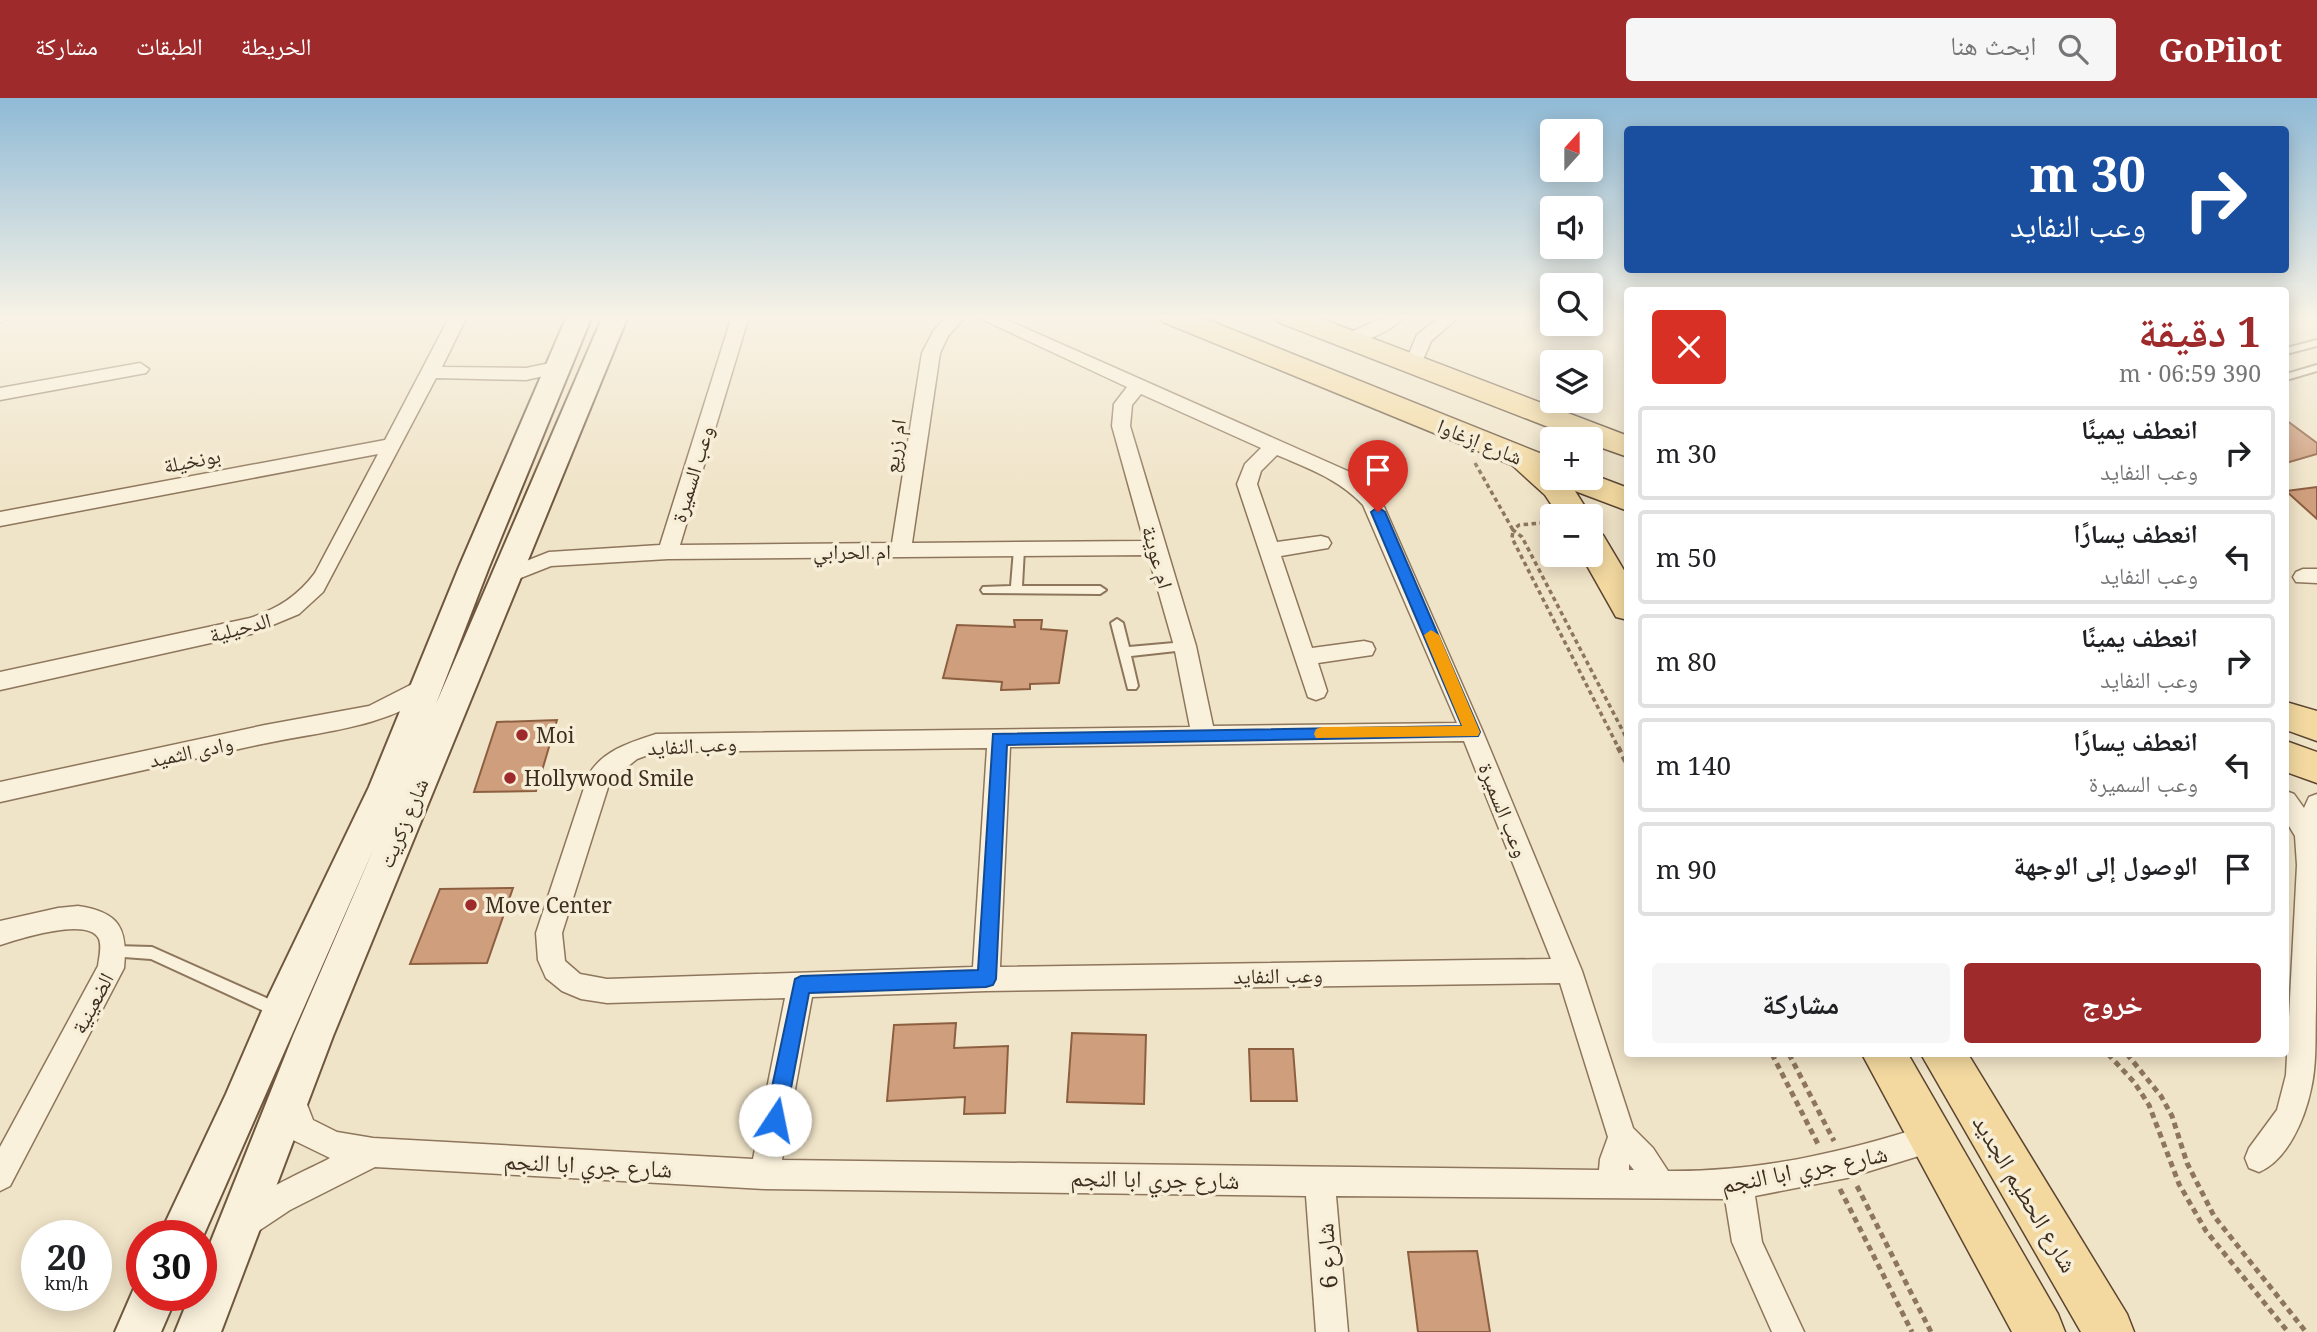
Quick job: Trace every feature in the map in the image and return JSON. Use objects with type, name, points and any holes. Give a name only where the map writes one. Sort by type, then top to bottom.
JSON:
[{"type":"main road","name":"شارع زكريت","points":[[189,1220],[242,1108],[281,1012],[382,797],[397,720],[425,686],[524,445],[547,374]]},
{"type":"main road","name":"شارع زكريت","points":[[198,1332],[313,1036],[508,576],[536,550],[596,374]]},
{"type":"main road","name":"شارع إزغاوا","points":[[1315,374],[1540,465]]},
{"type":"main road","points":[[1441,374],[1624,445]]},
{"type":"main road","points":[[1516,456],[1556,487],[1568,504]]},
{"type":"main road","points":[[1602,490],[1624,498]]},
{"type":"main road","points":[[1603,564],[1624,601]]},
{"type":"main road","points":[[2289,717],[2317,726]]},
{"type":"main road","points":[[2289,739],[2317,748]]},
{"type":"main road","points":[[2289,757],[2317,768]]},
{"type":"main road","points":[[1886,1057],[2040,1332]]},
{"type":"main road","name":"شارع الحطيم الجديد","points":[[1945,1057],[2109,1332]]},
{"type":"main road","points":[[138,1332],[147,1311]]},
{"type":"street","points":[[0,394],[114,374]]},
{"type":"street","name":"الدحيلية","points":[[0,681],[251,626],[293,610],[306,599],[323,577],[428,374]]},
{"type":"street","points":[[523,374],[547,374]]},
{"type":"street","name":"وعب السميرة","points":[[668,552],[723,374]]},
{"type":"street","name":"ام زريع","points":[[901,550],[928,374]]},
{"type":"street","name":"وعب السميرة","points":[[1112,374],[1343,477],[1355,484],[1372,502],[1472,732],[1569,971],[1622,1137],[1643,1158],[1658,1184]]},
{"type":"street","name":"ام عوينة","points":[[1138,385],[1123,404],[1120,418],[1185,646],[1203,735]]},
{"type":"street","name":"بونخيلة","points":[[0,519],[391,445]]},
{"type":"street","points":[[1275,445],[1252,469],[1247,484],[1316,691]]},
{"type":"street","points":[[1268,551],[1321,543]]},
{"type":"street","name":"ام الحرابي","points":[[536,550],[668,552],[1155,548]]},
{"type":"street","points":[[1304,657],[1364,649]]},
{"type":"street","name":"وادى الثميد","points":[[0,792],[305,726],[397,720]]},
{"type":"street","name":"وعب النفايد","points":[[1472,732],[656,743],[629,752],[600,776],[549,933],[548,948],[552,963],[560,975],[573,985],[589,990],[607,991],[986,979],[1569,971]]},
{"type":"street","points":[[986,979],[999,739]]},
{"type":"street","points":[[2306,834],[2317,804]]},
{"type":"street","points":[[2259,1158],[2276,1140],[2288,1121],[2297,1098],[2292,1046],[2313,867],[2306,834],[2289,806]]},
{"type":"street","name":"الضعينية","points":[[0,933],[58,918],[78,916],[94,919],[106,926],[114,938],[115,952],[111,968],[0,1175]]},
{"type":"street","points":[[765,1174],[801,985]]},
{"type":"street","name":"شارع جري ابا النجم","points":[[290,1099],[303,1130],[335,1146],[373,1152],[765,1174],[1740,1184],[1838,1166],[1932,1139]]},
{"type":"street","points":[[1614,1184],[1614,1159],[1622,1137]]},
{"type":"street","points":[[240,1229],[280,1200],[373,1152]]},
{"type":"street","name":"شارع 6","points":[[1320,1180],[1332,1332]]},
{"type":"street","points":[[1740,1184],[1740,1215],[1745,1238],[1788,1332]]},
{"type":"lane","points":[[1016,590],[1019,549]]},
{"type":"lane","points":[[987,590],[1100,590]]},
{"type":"lane","points":[[1117,623],[1132,685]]},
{"type":"lane","points":[[1124,652],[1185,646]]},
{"type":"lane","points":[[115,952],[152,953],[281,1012]]},
{"type":"path","points":[[1457,431],[1513,530],[1522,537],[1624,733]]},
{"type":"path","points":[[1540,523],[1519,525],[1511,536],[1624,758]]},
{"type":"path","points":[[1774,1057],[1931,1332]]},
{"type":"path","points":[[1790,1057],[1912,1332]]},
{"type":"path","points":[[2111,1057],[2145,1097],[2154,1114],[2168,1161],[2197,1219],[2230,1264],[2288,1332]]},
{"type":"path","points":[[2129,1057],[2161,1096],[2172,1116],[2187,1163],[2214,1216],[2306,1332]]},
{"type":"building","points":[[2289,422],[2317,443],[2317,454],[2289,462]]},
{"type":"building","points":[[2317,487],[2317,519],[2289,494],[2289,491]]},
{"type":"building","points":[[1014,620],[1042,620],[1041,629],[1067,631],[1059,683],[1030,684],[1030,689],[1001,690],[1002,682],[943,678],[957,625],[1015,627]]},
{"type":"building","points":[[557,720],[536,791],[474,792],[497,722]]},
{"type":"building","points":[[513,888],[487,963],[410,964],[440,889]]},
{"type":"building","points":[[956,1023],[954,1048],[1008,1046],[1005,1113],[964,1114],[965,1097],[887,1101],[894,1025]]},
{"type":"building","points":[[1072,1033],[1146,1035],[1144,1104],[1067,1102]]},
{"type":"building","points":[[1249,1049],[1293,1049],[1297,1101],[1251,1101]]},
{"type":"building","points":[[1477,1251],[1490,1332],[1418,1332],[1408,1252]]},
{"type":"slow traffic","points":[[1322,734],[1472,732],[1431,635]]},
{"type":"place","name":"Moi","points":[[522,735]]},
{"type":"place","name":"Hollywood Smile","points":[[510,778]]},
{"type":"place","name":"Move Center","points":[[471,905]]},
{"type":"route","points":[[775,1120],[801,985],[986,979],[999,739],[1472,732],[1378,512]]}]
